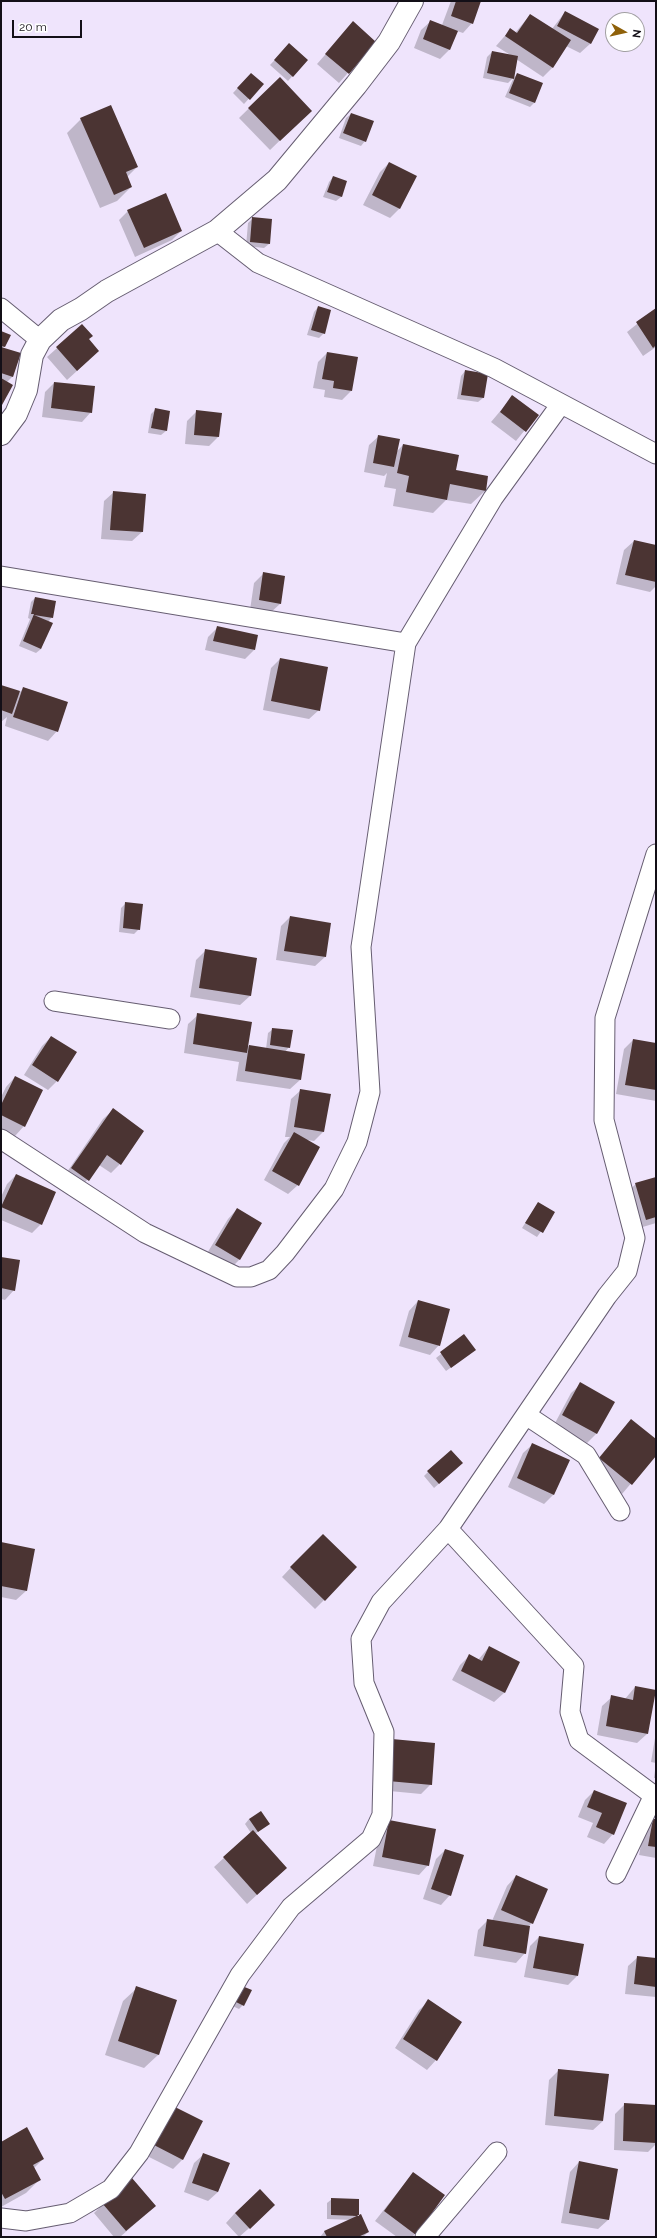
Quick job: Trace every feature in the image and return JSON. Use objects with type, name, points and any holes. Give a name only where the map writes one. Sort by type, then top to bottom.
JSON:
[{"type":"street","points":[[1,434],[16,414],[26,390],[32,355],[40,340],[61,320],[81,310],[107,291],[217,231],[277,180],[302,152],[389,42],[412,1]]},
{"type":"street","points":[[217,231],[258,262],[494,368],[656,454]]},
{"type":"street","points":[[1,308],[40,340]]},
{"type":"street","points":[[3,1144],[145,1233],[237,1277],[251,1276],[269,1270],[285,1253],[334,1189],[357,1142],[370,1092],[362,947],[406,643],[493,498],[561,404]]},
{"type":"street","points":[[1,576],[406,643]]},
{"type":"street","points":[[1,2218],[26,2221],[70,2213],[111,2189],[139,2153],[240,1974],[291,1907],[371,1839],[382,1815],[384,1732],[364,1683],[361,1639],[381,1602],[448,1528],[607,1296],[627,1271],[635,1238],[604,1120],[605,1018],[656,854]]},
{"type":"street","points":[[54,1001],[170,1019]]},
{"type":"street","points":[[526,1415],[586,1456],[620,1511]]},
{"type":"street","points":[[448,1528],[574,1666],[570,1712],[579,1740],[655,1796],[616,1874]]},
{"type":"street","points":[[425,2237],[497,2152]]},
{"type":"building","points":[[456,1],[481,1],[473,24],[451,16]]},
{"type":"building","points":[[565,11],[599,29],[591,44],[557,26]]},
{"type":"building","points":[[530,14],[571,40],[553,68],[505,36],[510,28],[517,33]]},
{"type":"building","points":[[430,20],[458,31],[450,50],[423,39]]},
{"type":"building","points":[[353,21],[376,42],[349,74],[325,54]]},
{"type":"building","points":[[289,43],[308,60],[293,77],[274,60]]},
{"type":"building","points":[[492,51],[518,56],[514,79],[487,73]]},
{"type":"building","points":[[251,73],[264,84],[250,100],[237,88]]},
{"type":"building","points":[[517,73],[543,83],[535,103],[509,93]]},
{"type":"building","points":[[280,77],[312,111],[280,141],[248,108]]},
{"type":"building","points":[[111,105],[138,167],[126,172],[132,187],[114,195],[80,118]]},
{"type":"building","points":[[351,113],[374,121],[366,142],[343,133]]},
{"type":"building","points":[[389,162],[417,176],[400,209],[372,195]]},
{"type":"building","points":[[333,176],[347,181],[342,197],[327,192]]},
{"type":"building","points":[[166,193],[182,231],[144,248],[127,210]]},
{"type":"building","points":[[252,217],[272,219],[270,244],[250,242]]},
{"type":"building","points":[[318,306],[331,310],[325,334],[311,330]]},
{"type":"building","points":[[656,308],[656,345],[653,348],[636,322]]},
{"type":"building","points":[[82,324],[93,336],[89,339],[99,351],[77,371],[56,347]]},
{"type":"building","points":[[1,331],[11,335],[5,347],[1,346]]},
{"type":"building","points":[[1,347],[21,353],[13,377],[1,373]]},
{"type":"building","points":[[327,352],[358,357],[352,391],[333,388],[334,381],[322,379]]},
{"type":"building","points":[[465,370],[488,374],[484,398],[461,395]]},
{"type":"building","points":[[1,378],[13,385],[2,405],[1,404]]},
{"type":"building","points":[[54,382],[95,386],[92,413],[51,408]]},
{"type":"building","points":[[512,395],[539,415],[526,432],[500,412]]},
{"type":"building","points":[[155,408],[170,411],[167,431],[151,428]]},
{"type":"building","points":[[196,410],[222,413],[219,437],[194,435]]},
{"type":"building","points":[[378,435],[400,439],[394,467],[373,463]]},
{"type":"building","points":[[403,444],[459,455],[456,470],[488,476],[486,491],[450,484],[447,500],[406,492],[409,476],[397,473]]},
{"type":"building","points":[[113,491],[146,494],[143,532],[110,530]]},
{"type":"building","points":[[634,540],[656,545],[656,582],[625,575]]},
{"type":"building","points":[[263,572],[285,576],[281,604],[259,600]]},
{"type":"building","points":[[35,597],[56,601],[53,618],[34,615],[53,623],[41,649],[23,641],[34,614],[31,614]]},
{"type":"building","points":[[217,626],[258,635],[255,650],[213,641]]},
{"type":"building","points":[[280,658],[328,667],[320,711],[271,701]]},
{"type":"building","points":[[1,685],[20,691],[12,714],[1,710]]},
{"type":"building","points":[[23,687],[68,702],[58,732],[13,717]]},
{"type":"building","points":[[125,902],[143,904],[140,930],[123,928]]},
{"type":"building","points":[[290,916],[331,923],[326,957],[284,951]]},
{"type":"building","points":[[205,949],[257,958],[251,996],[199,988]]},
{"type":"building","points":[[197,1013],[252,1022],[247,1053],[193,1044]]},
{"type":"building","points":[[272,1028],[293,1030],[290,1048],[270,1045]]},
{"type":"building","points":[[51,1036],[77,1052],[58,1082],[32,1065]]},
{"type":"building","points":[[633,1039],[656,1043],[656,1090],[625,1085]]},
{"type":"building","points":[[249,1045],[305,1054],[301,1080],[245,1071]]},
{"type":"building","points":[[15,1076],[43,1090],[25,1127],[1,1115],[1,1105]]},
{"type":"building","points":[[300,1089],[331,1094],[324,1132],[294,1127]]},
{"type":"building","points":[[113,1108],[144,1131],[121,1165],[107,1155],[89,1181],[71,1168]]},
{"type":"building","points":[[294,1132],[320,1147],[299,1186],[272,1171]]},
{"type":"building","points":[[16,1174],[56,1192],[42,1225],[1,1207]]},
{"type":"building","points":[[656,1177],[656,1217],[646,1220],[635,1183]]},
{"type":"building","points":[[538,1202],[555,1212],[543,1233],[525,1223]]},
{"type":"building","points":[[237,1208],[262,1223],[240,1260],[215,1245]]},
{"type":"building","points":[[1,1257],[20,1260],[15,1291],[1,1288]]},
{"type":"building","points":[[418,1300],[450,1309],[440,1346],[408,1337]]},
{"type":"building","points":[[464,1334],[476,1350],[451,1368],[440,1352]]},
{"type":"building","points":[[580,1382],[615,1402],[597,1434],[562,1415]]},
{"type":"building","points":[[631,1419],[656,1439],[656,1456],[632,1485],[599,1458]]},
{"type":"building","points":[[532,1443],[570,1460],[554,1495],[517,1478]]},
{"type":"building","points":[[451,1450],[463,1463],[439,1484],[427,1471]]},
{"type":"building","points":[[323,1534],[357,1567],[325,1601],[290,1567]]},
{"type":"building","points":[[1,1542],[35,1549],[27,1591],[1,1586]]},
{"type":"building","points":[[489,1646],[520,1662],[505,1693],[461,1671],[469,1654],[482,1661]]},
{"type":"building","points":[[635,1686],[656,1690],[648,1734],[606,1726],[611,1695],[633,1700]]},
{"type":"building","points":[[392,1739],[435,1743],[432,1785],[388,1781]]},
{"type":"building","points":[[594,1790],[627,1803],[614,1835],[596,1827],[602,1813],[587,1807]]},
{"type":"building","points":[[261,1811],[270,1824],[258,1832],[249,1819]]},
{"type":"building","points":[[653,1819],[656,1819],[656,1847],[648,1846]]},
{"type":"building","points":[[389,1820],[436,1829],[429,1866],[382,1857]]},
{"type":"building","points":[[253,1830],[287,1868],[257,1895],[223,1857]]},
{"type":"building","points":[[445,1849],[464,1855],[451,1896],[431,1889]]},
{"type":"building","points":[[516,1875],[548,1889],[533,1924],[501,1910]]},
{"type":"building","points":[[487,1919],[530,1926],[526,1954],[483,1946]]},
{"type":"building","points":[[539,1936],[584,1944],[578,1976],[533,1968]]},
{"type":"building","points":[[637,1956],[656,1958],[656,1987],[634,1984]]},
{"type":"building","points":[[237,1984],[252,1990],[244,2006],[230,1999]]},
{"type":"building","points":[[136,1986],[177,2000],[159,2055],[118,2041]]},
{"type":"building","points":[[428,1999],[462,2022],[437,2061],[403,2039]]},
{"type":"building","points":[[558,2069],[609,2074],[603,2121],[554,2116]]},
{"type":"building","points":[[624,2103],[656,2105],[656,2143],[623,2141]]},
{"type":"building","points":[[171,2105],[203,2121],[183,2160],[152,2144]]},
{"type":"building","points":[[27,2127],[44,2159],[33,2165],[41,2180],[5,2199],[1,2192],[1,2142]]},
{"type":"building","points":[[203,2153],[230,2163],[218,2192],[192,2183]]},
{"type":"building","points":[[579,2161],[618,2169],[609,2220],[569,2213]]},
{"type":"building","points":[[413,2172],[445,2195],[416,2235],[384,2211]]},
{"type":"building","points":[[132,2178],[156,2206],[126,2231],[102,2203]]},
{"type":"building","points":[[260,2189],[275,2205],[250,2229],[235,2213]]},
{"type":"building","points":[[331,2198],[359,2199],[359,2216],[331,2215]]},
{"type":"building","points":[[361,2214],[369,2232],[358,2237],[327,2237],[324,2231]]}]
